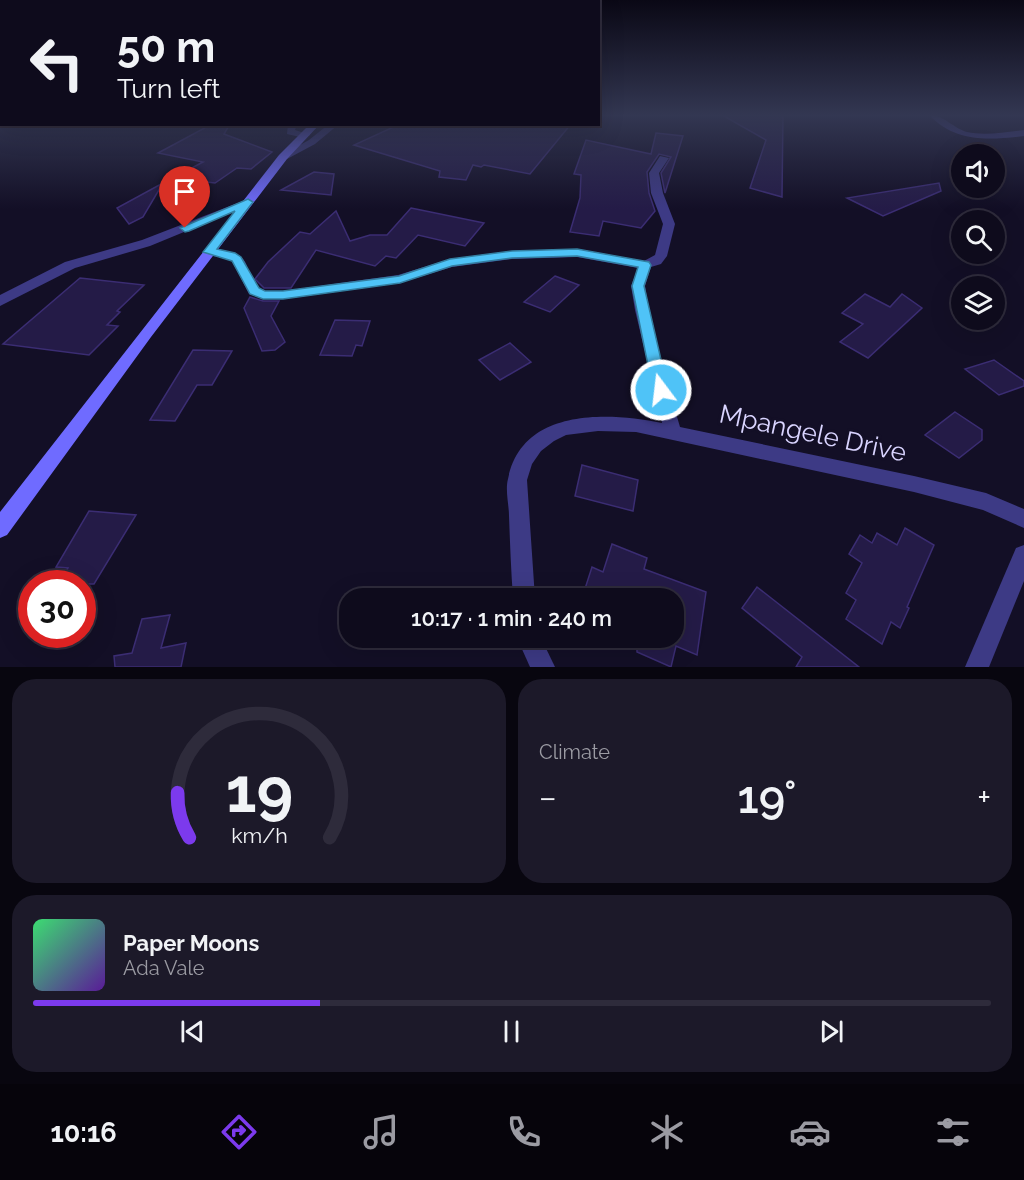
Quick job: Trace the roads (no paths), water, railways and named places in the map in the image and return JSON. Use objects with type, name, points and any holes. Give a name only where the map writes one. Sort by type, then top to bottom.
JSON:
[{"type":"street","points":[[0,528],[209,252],[294,146]]},
{"type":"street","points":[[283,157],[304,146]]},
{"type":"street","points":[[209,252],[231,255],[237,259],[254,291],[263,295],[283,295],[400,279],[450,263],[512,255],[577,253],[645,265],[656,261],[661,256],[669,224],[657,193],[654,174],[664,158]]},
{"type":"street","points":[[0,301],[70,265],[146,243],[248,202]]},
{"type":"street","points":[[645,265],[638,286],[642,310],[655,369],[673,432]]},
{"type":"street","name":"Mpangele Drive","points":[[523,588],[517,480],[521,463],[536,442],[564,427],[606,423],[636,425],[673,432],[914,484],[986,502],[1024,519]]},
{"type":"street","points":[[977,667],[1024,555]]},
{"type":"street","points":[[534,648],[543,667]]}]
